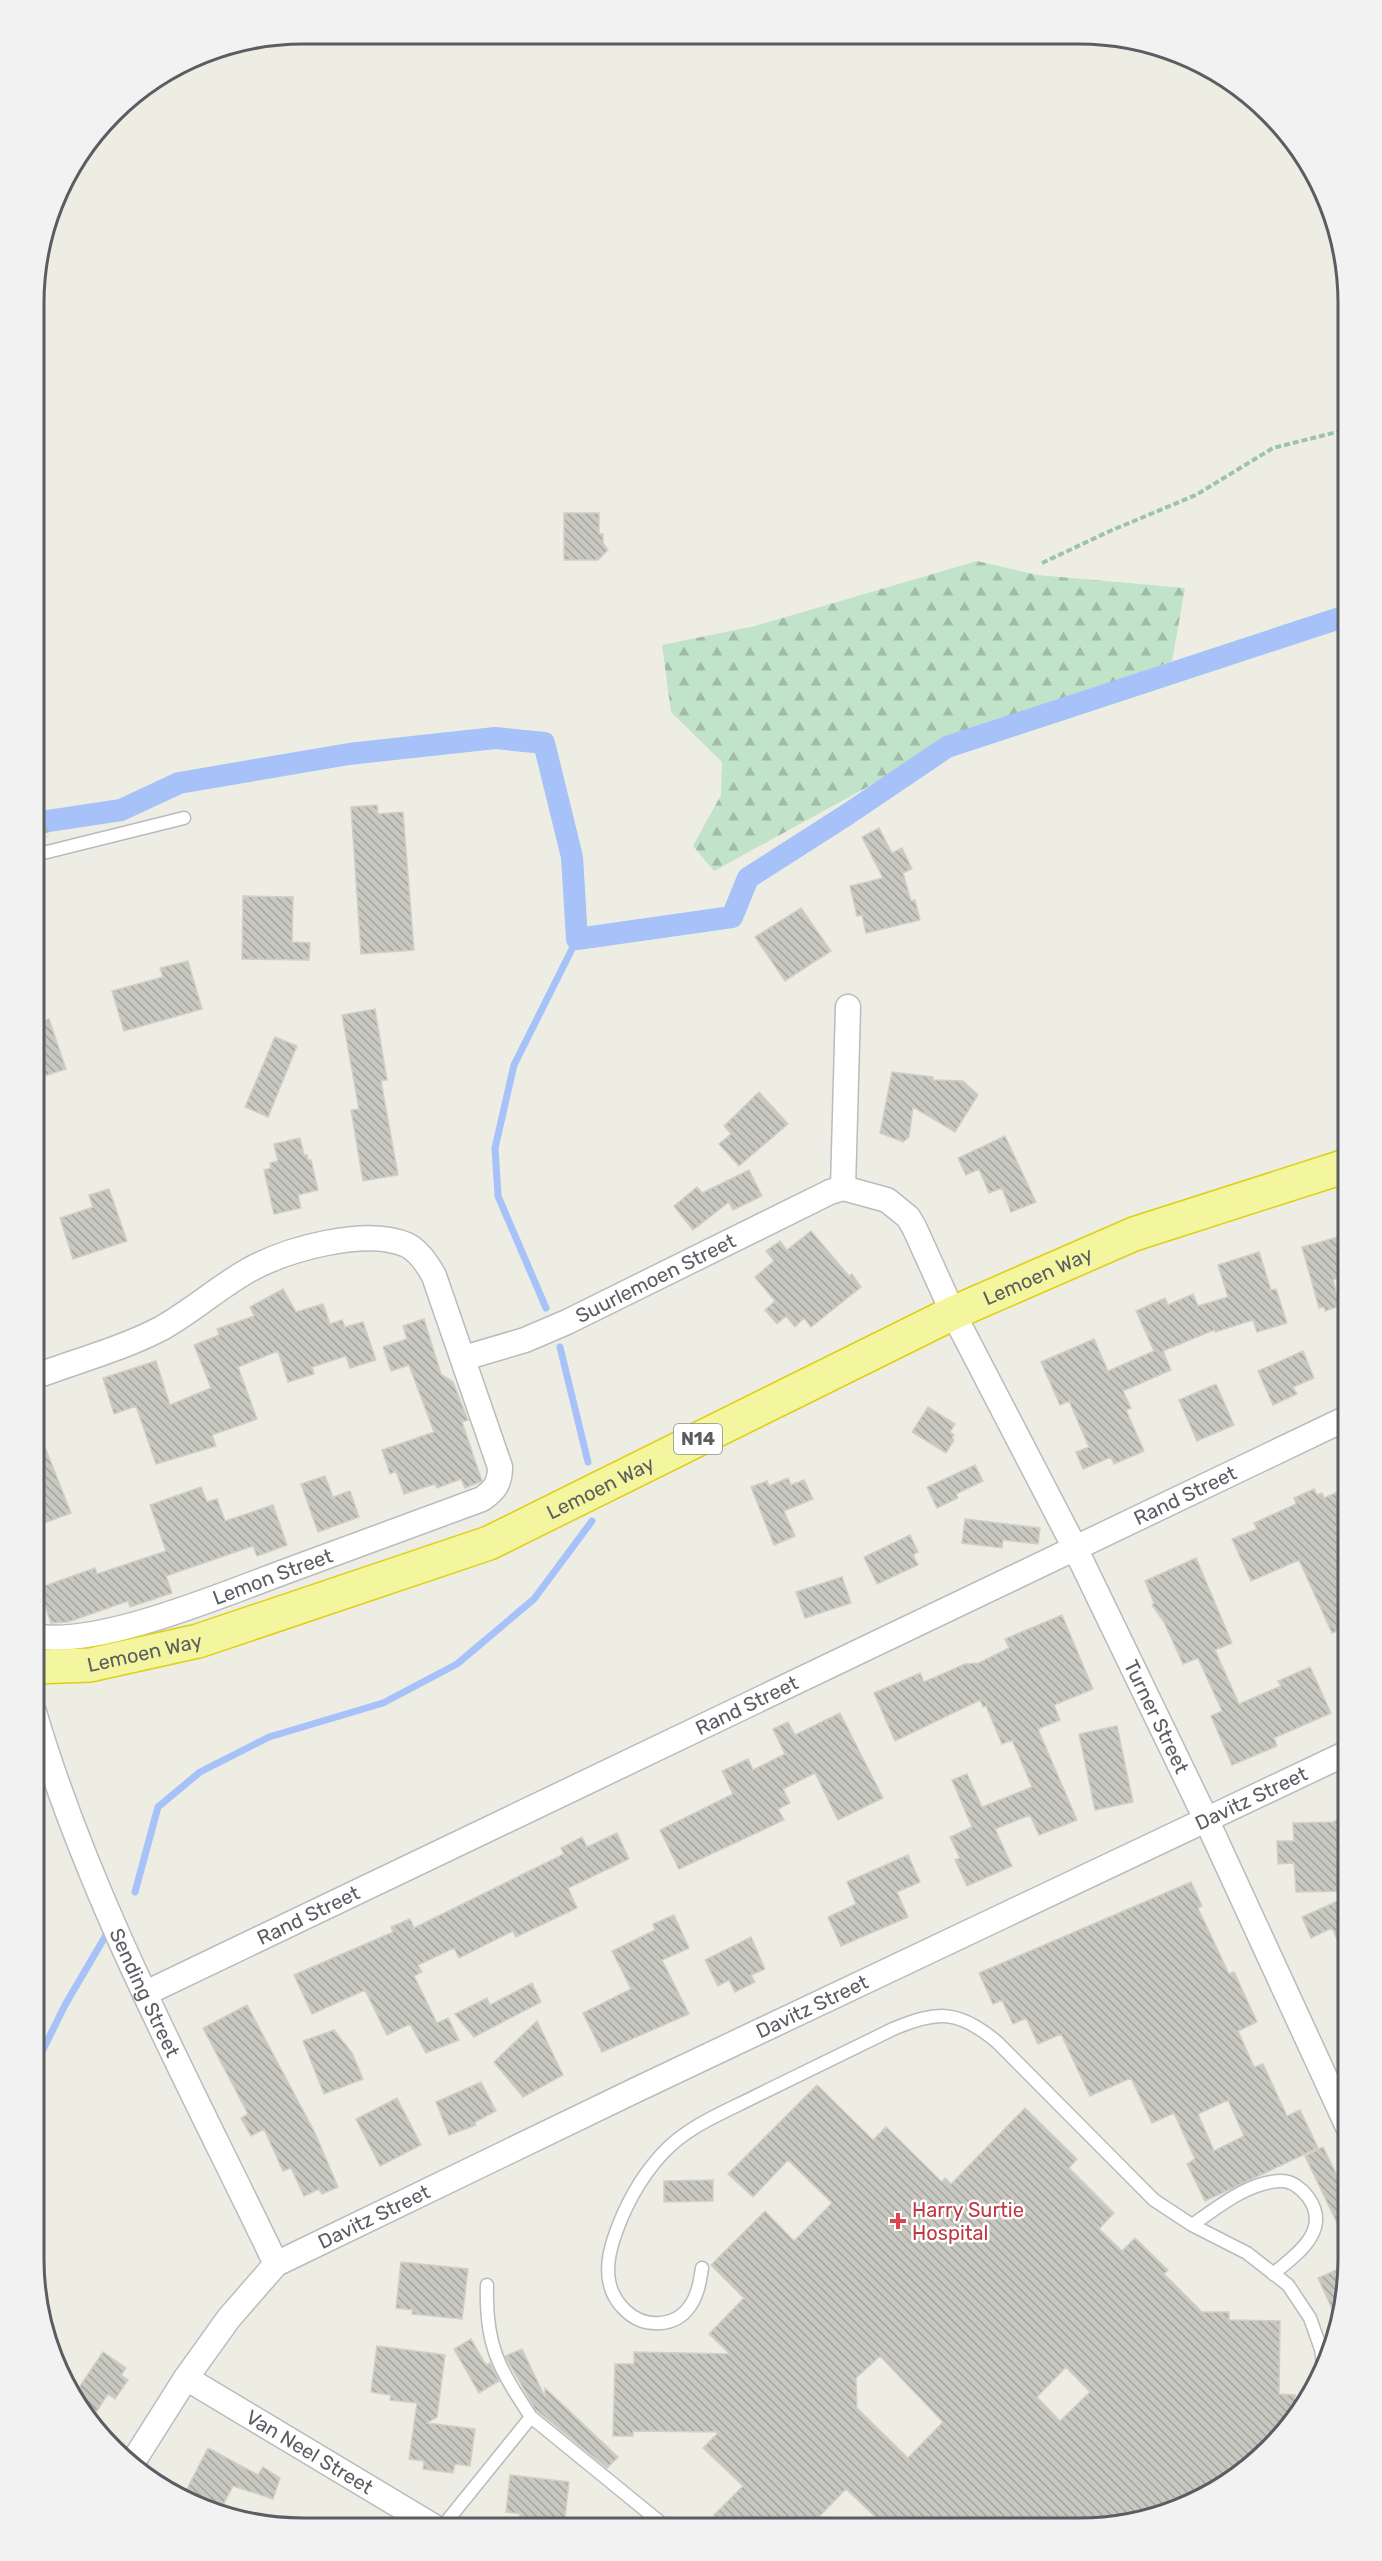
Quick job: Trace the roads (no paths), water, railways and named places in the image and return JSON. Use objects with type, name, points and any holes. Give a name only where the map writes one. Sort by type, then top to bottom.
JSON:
[{"type":"highway","name":"Lemoen Way","points":[[44,1667],[90,1665],[198,1641],[489,1542],[953,1313],[1134,1234],[1339,1169]]},
{"type":"street","points":[[848,1007],[843,1188],[887,1200],[908,1217],[953,1313]]},
{"type":"street","name":"Suurlemoen Street","points":[[464,1358],[525,1340],[567,1322],[815,1197],[843,1188]]},
{"type":"street","points":[[44,1373],[160,1329],[233,1280],[274,1259],[350,1240],[372,1238],[409,1246],[430,1268],[464,1358]]},
{"type":"street","name":"Turner Street","points":[[953,1313],[1075,1548],[1339,2093]]},
{"type":"street","name":"Lemon Street","points":[[44,1638],[87,1635],[175,1612],[482,1499],[494,1491],[499,1482],[500,1467],[464,1358]]},
{"type":"street","name":"Rand Street","points":[[146,1993],[1339,1422]]},
{"type":"street","name":"Sending Street","points":[[44,1742],[76,1837],[146,1993],[276,2264]]},
{"type":"street","name":"Davitz Street","points":[[276,2264],[1339,1756]]},
{"type":"street","points":[[136,2457],[186,2378],[229,2318],[276,2264]]},
{"type":"street","name":"Van Neel Street","points":[[186,2378],[420,2518]]},
{"type":"lane","points":[[44,853],[184,818]]},
{"type":"lane","points":[[702,2268],[698,2292],[690,2307],[668,2321],[651,2324],[641,2322],[619,2305],[611,2293],[608,2275],[611,2249],[618,2224],[639,2184],[663,2153],[697,2126],[893,2029],[919,2018],[943,2015],[963,2018],[979,2027],[1154,2200],[1192,2225],[1247,2253],[1288,2284],[1310,2318],[1321,2352]]},
{"type":"lane","points":[[1192,2225],[1231,2199],[1258,2186],[1283,2181],[1298,2186],[1317,2212],[1317,2225],[1310,2240],[1274,2274]]},
{"type":"lane","points":[[487,2285],[486,2319],[495,2354],[511,2388],[531,2417],[655,2518]]},
{"type":"lane","points":[[449,2518],[531,2417]]},
{"type":"waterway","points":[[44,822],[121,810],[179,783],[349,754],[495,738],[544,743],[572,857],[577,939],[732,917],[748,878],[947,747],[1339,618]]},
{"type":"waterway","points":[[546,1308],[498,1196],[495,1148],[514,1065],[577,939]]},
{"type":"waterway","points":[[560,1347],[588,1462]]},
{"type":"waterway","points":[[135,1892],[158,1807],[200,1772],[269,1737],[383,1703],[457,1664],[534,1599],[592,1521]]},
{"type":"waterway","points":[[44,2048],[65,2005],[109,1930]]},
{"type":"place","name":"Harry Surtie Hospital","points":[[898,2221]]}]
